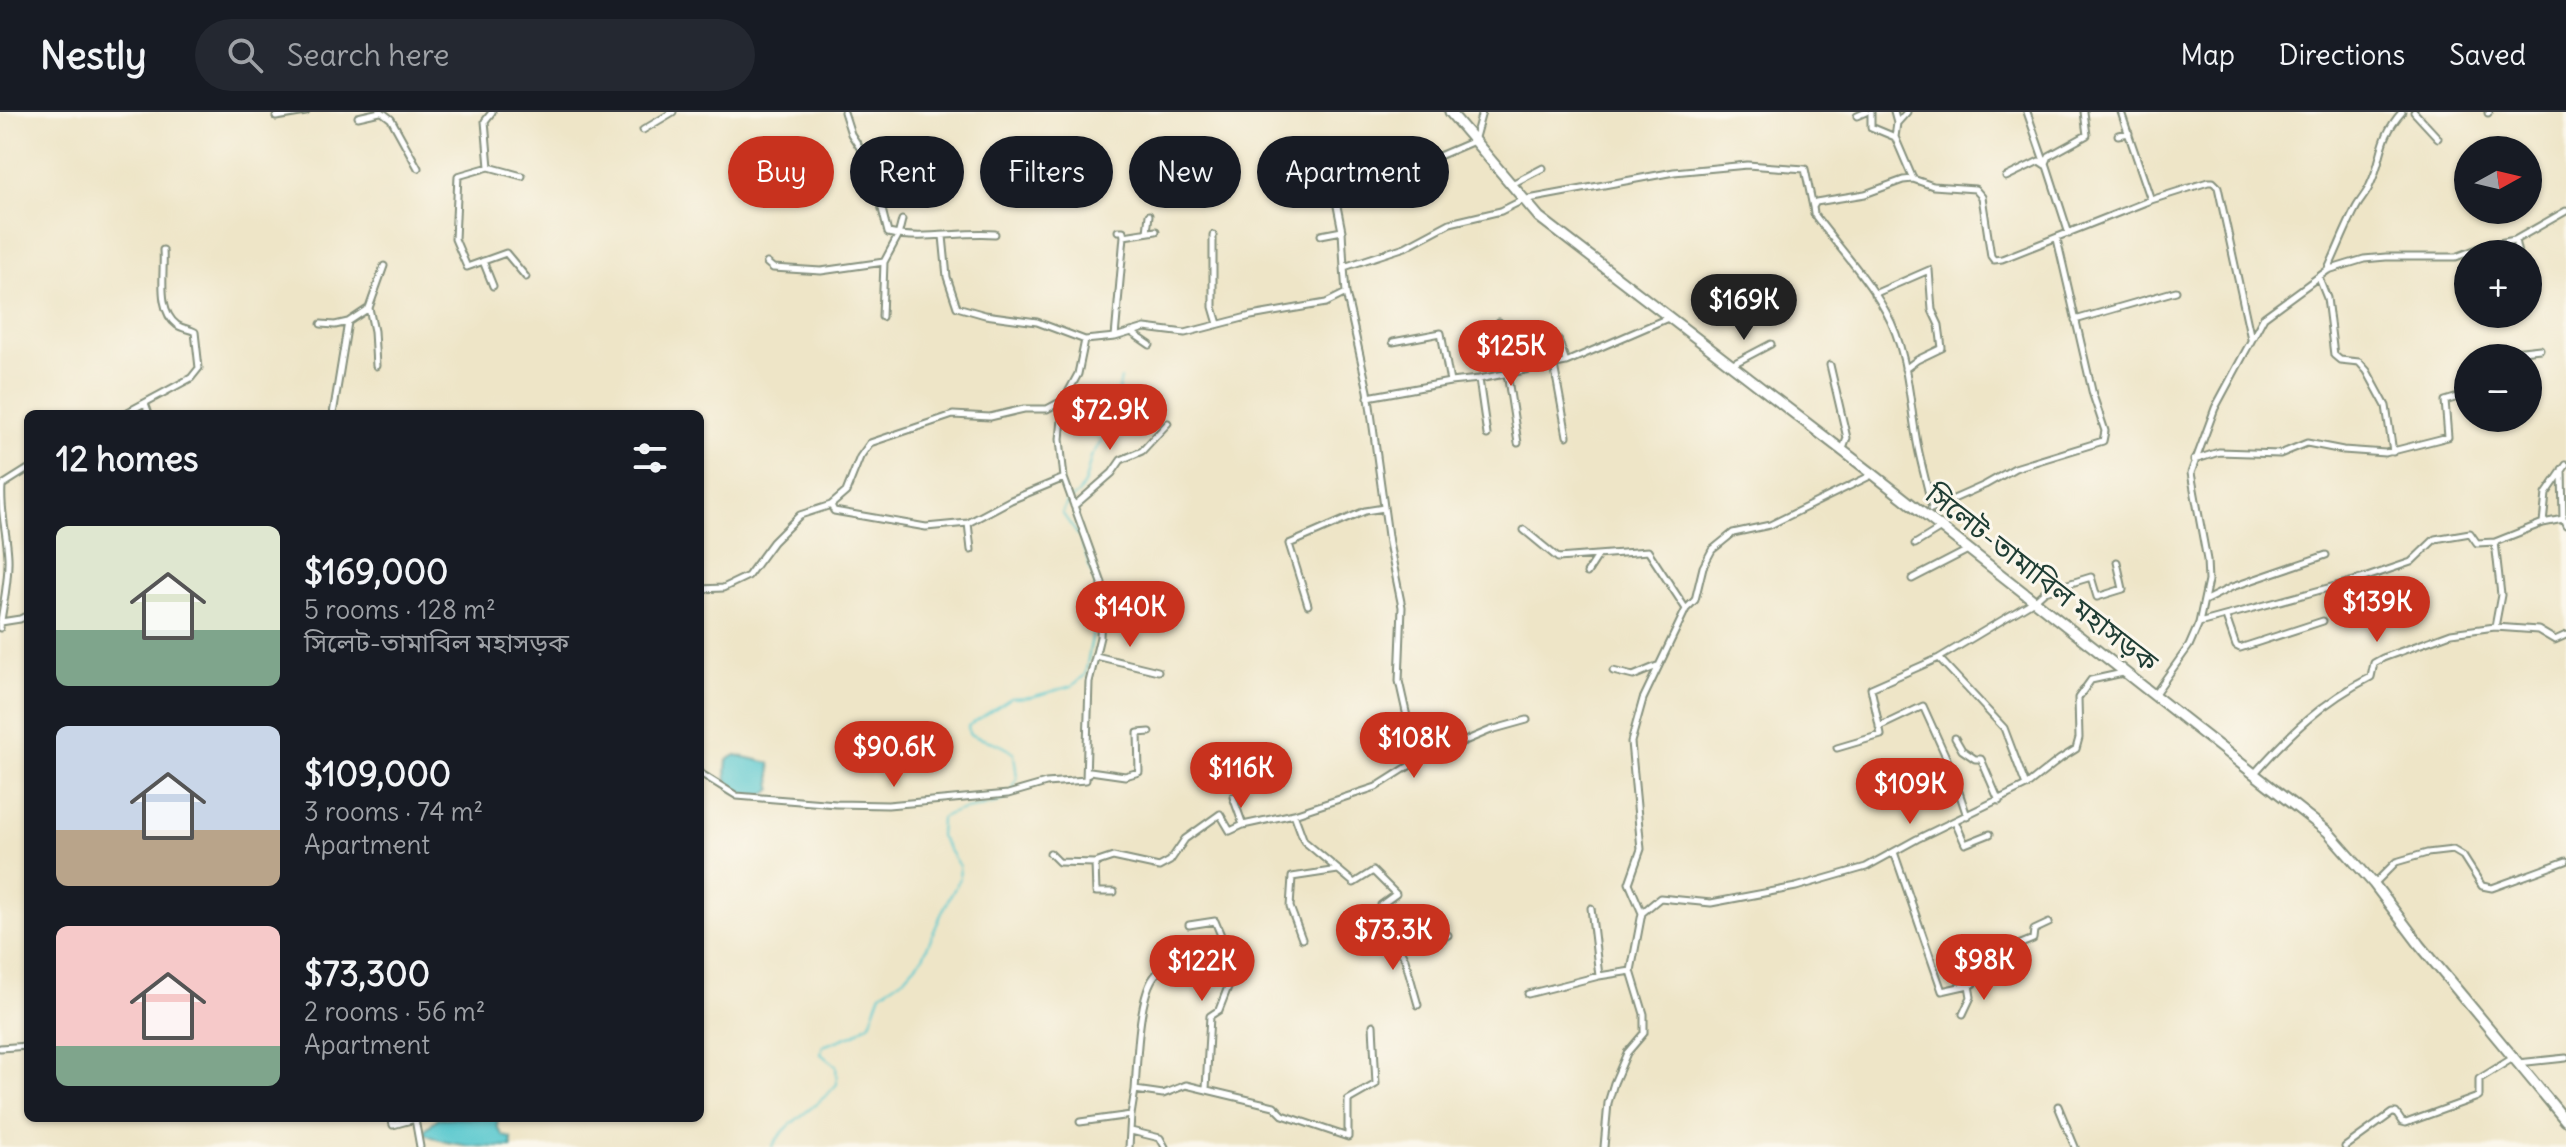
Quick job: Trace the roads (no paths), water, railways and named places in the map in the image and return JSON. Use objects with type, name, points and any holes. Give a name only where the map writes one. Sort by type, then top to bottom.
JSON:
[{"type":"highway","name":"সিলেট-তামাবিল মহাসড়ক","points":[[1450,112],[1539,217],[1873,474],[1930,512],[1941,528],[2328,832],[2374,884],[2420,945],[2566,1121]]},
{"type":"street","points":[[276,117],[306,112]]},
{"type":"street","points":[[358,117],[381,112],[391,119],[418,168]]},
{"type":"street","points":[[489,167],[485,121],[492,112]]},
{"type":"street","points":[[643,130],[673,112]]},
{"type":"street","points":[[844,112],[851,134],[871,165],[888,233],[898,236],[974,232],[995,234]]},
{"type":"street","points":[[1417,761],[1399,681],[1402,607],[1368,397],[1346,293],[1342,231],[1333,186],[1425,162],[1474,141],[1482,112]]},
{"type":"street","points":[[1857,116],[1868,112],[1871,127],[1895,137]]},
{"type":"street","points":[[1894,112],[1897,123],[1895,137],[1913,179]]},
{"type":"street","points":[[1897,123],[1907,112]]},
{"type":"street","points":[[2027,112],[2069,234]]},
{"type":"street","points":[[2046,165],[2051,154],[2087,135],[2084,112]]},
{"type":"street","points":[[2121,112],[2151,200]]},
{"type":"street","points":[[2154,695],[2180,662],[2199,623],[2208,581],[2191,473],[2215,408],[2264,317],[2328,270],[2356,208],[2370,187],[2381,145],[2392,123],[2402,112]]},
{"type":"street","points":[[2414,112],[2438,138]]},
{"type":"street","points":[[2118,135],[2129,133]]},
{"type":"street","points":[[2006,177],[2039,161],[2046,165]]},
{"type":"street","points":[[1344,267],[1405,247],[1450,223],[1501,211],[1523,200],[1674,172],[1747,165],[1805,169],[1814,214],[1843,254],[1853,262],[1896,335],[1905,369],[1930,512],[2015,468],[2103,441],[2105,431],[2057,239]]},
{"type":"street","points":[[522,176],[489,167],[458,176],[455,239],[467,267],[506,253],[526,277]]},
{"type":"street","points":[[1511,185],[1543,168]]},
{"type":"street","points":[[1813,207],[1816,202],[1865,194],[1903,180],[1975,189],[1979,192],[1994,260],[2057,239],[2111,214],[2213,182],[2218,187],[2251,339]]},
{"type":"street","points":[[2515,240],[2566,211]]},
{"type":"street","points":[[1147,232],[1149,215]]},
{"type":"street","points":[[882,317],[884,262],[898,236],[902,220]]},
{"type":"street","points":[[1115,337],[1124,236],[1123,231],[1118,231]]},
{"type":"street","points":[[1124,236],[1156,231]]},
{"type":"street","points":[[1321,235],[1342,231]]},
{"type":"street","points":[[1213,235],[1213,307],[1218,324]]},
{"type":"street","points":[[943,236],[947,277],[957,307],[985,315],[1037,322],[1085,340],[1115,337],[1145,328],[1185,333],[1326,303],[1346,293]]},
{"type":"street","points":[[132,410],[191,378],[199,368],[195,332],[176,324],[169,317],[161,287],[165,272],[163,250]]},
{"type":"street","points":[[2328,270],[2364,259],[2454,257]]},
{"type":"street","points":[[483,261],[493,286]]},
{"type":"street","points":[[767,263],[773,268],[821,271],[884,262]]},
{"type":"street","points":[[376,366],[369,308],[384,266]]},
{"type":"street","points":[[1874,294],[1929,270],[1932,310],[1939,325],[1942,348],[1905,369]]},
{"type":"street","points":[[2319,278],[2327,298],[2334,355],[2340,360],[2359,362],[2367,371],[2386,406],[2393,452]]},
{"type":"street","points":[[2075,320],[2176,291]]},
{"type":"street","points":[[321,324],[348,322],[369,308]]},
{"type":"street","points":[[1368,397],[1566,362],[1669,317]]},
{"type":"street","points":[[334,410],[348,322]]},
{"type":"street","points":[[1499,322],[1518,443]]},
{"type":"street","points":[[1131,332],[1150,345]]},
{"type":"street","points":[[1393,342],[1441,333],[1450,382]]},
{"type":"street","points":[[1558,339],[1566,362]]},
{"type":"street","points":[[1085,340],[1078,374],[1064,400],[1060,439],[1064,478],[1102,583],[1100,637],[1089,682],[1086,780]]},
{"type":"street","points":[[1731,365],[1771,344]]},
{"type":"street","points":[[1554,365],[1567,436]]},
{"type":"street","points":[[1830,365],[1847,438],[1843,451]]},
{"type":"street","points":[[1479,379],[1487,435]]},
{"type":"street","points":[[2194,460],[2219,452],[2280,454],[2307,443],[2343,450],[2393,452],[2448,437],[2445,401],[2454,398]]},
{"type":"street","points":[[704,589],[723,588],[748,576],[773,542],[800,515],[831,505],[846,492],[860,457],[870,443],[953,415],[990,417],[1024,409],[1047,409],[1064,400]]},
{"type":"street","points":[[145,403],[148,410]]},
{"type":"street","points":[[1074,506],[1112,473],[1121,460],[1142,451],[1168,423]]},
{"type":"street","points":[[2564,467],[2563,519],[2566,526]]},
{"type":"street","points":[[2543,523],[2546,494],[2564,467]]},
{"type":"street","points":[[0,628],[8,561],[0,512],[1,486],[24,472]]},
{"type":"street","points":[[1604,1147],[1608,1103],[1614,1083],[1627,1053],[1644,1033],[1644,1014],[1631,971],[1642,913],[1629,883],[1641,849],[1631,742],[1643,699],[1686,609],[1695,600],[1703,567],[1712,550],[1733,533],[1770,525],[1832,497],[1873,474]]},
{"type":"street","points":[[831,505],[834,511],[926,527],[968,523],[1011,500],[1064,478]]},
{"type":"street","points":[[1308,605],[1289,544],[1365,511],[1384,508]]},
{"type":"street","points":[[2199,623],[2411,562],[2435,539],[2470,533],[2477,543],[2495,542],[2543,523],[2563,519]]},
{"type":"street","points":[[968,523],[971,550]]},
{"type":"street","points":[[1915,544],[1941,528]]},
{"type":"street","points":[[1524,530],[1558,558],[1648,551],[1686,609]]},
{"type":"street","points":[[2495,542],[2501,595],[2495,627]]},
{"type":"street","points":[[1912,579],[1969,550]]},
{"type":"street","points":[[1587,573],[1599,555]]},
{"type":"street","points":[[2203,602],[2232,587],[2326,555]]},
{"type":"street","points":[[1837,748],[1881,735],[1871,688],[1939,658],[2034,601],[2045,591],[2091,577],[2097,597],[2123,589],[2117,562]]},
{"type":"street","points":[[1,622],[24,617]]},
{"type":"street","points":[[2226,617],[2236,646],[2240,648],[2323,621]]},
{"type":"street","points":[[2254,774],[2303,722],[2344,691],[2371,677],[2374,663],[2383,658],[2439,636],[2495,627],[2538,630],[2555,640],[2566,635]]},
{"type":"street","points":[[1096,656],[1158,671]]},
{"type":"street","points":[[1939,658],[2004,728],[2026,786]]},
{"type":"street","points":[[1613,671],[1633,676],[1659,665]]},
{"type":"street","points":[[1642,913],[1660,898],[1711,903],[1796,887],[1866,867],[1999,801],[2026,786],[2076,749],[2079,738],[2078,698],[2091,680],[2124,672]]},
{"type":"street","points":[[1879,727],[1923,706],[1951,768],[1967,816]]},
{"type":"street","points":[[1050,853],[1059,862],[1095,863],[1113,857],[1159,867],[1170,861],[1185,839],[1220,814],[1230,831],[1243,825],[1294,814],[1376,787],[1417,761],[1491,730],[1527,720]]},
{"type":"street","points":[[1086,780],[1090,771],[1125,776],[1139,772],[1138,733],[1150,732]]},
{"type":"street","points":[[1955,738],[1962,750],[1975,759],[1981,759],[1999,801]]},
{"type":"street","points":[[704,775],[737,796],[888,805],[1008,794],[1046,783],[1086,780]]},
{"type":"street","points":[[1233,797],[1243,825]]},
{"type":"street","points":[[1294,814],[1304,841],[1354,883],[1373,871],[1396,894],[1381,905],[1405,959],[1418,1005]]},
{"type":"street","points":[[1955,821],[1965,844],[1990,834]]},
{"type":"street","points":[[2374,884],[2396,862],[2427,853],[2453,850],[2463,856],[2482,886],[2492,888],[2566,861]]},
{"type":"street","points":[[1894,852],[1942,991],[1973,984],[1982,960],[2033,939],[2034,930],[2049,923]]},
{"type":"street","points":[[1095,863],[1096,892],[1114,892]]},
{"type":"street","points":[[1302,939],[1290,907],[1292,877],[1338,870]]},
{"type":"street","points":[[1591,908],[1599,976]]},
{"type":"street","points":[[1189,925],[1215,921],[1235,969],[1219,1010],[1210,1016],[1206,1089]]},
{"type":"street","points":[[1391,931],[1442,939],[1448,935]]},
{"type":"street","points":[[1129,1147],[1142,1017],[1154,974],[1160,971]]},
{"type":"street","points":[[1528,994],[1631,971]]},
{"type":"street","points":[[1963,1014],[1971,997],[1969,985]]},
{"type":"street","points":[[1135,1090],[1163,1094],[1186,1085],[1206,1089],[1274,1106],[1283,1115],[1348,1137],[1348,1100],[1376,1084],[1373,1025]]},
{"type":"street","points":[[0,1048],[24,1046]]},
{"type":"street","points":[[2345,1147],[2392,1113],[2406,1123],[2479,1096],[2479,1079],[2515,1061],[2566,1058]]},
{"type":"street","points":[[2058,1106],[2075,1147]]},
{"type":"street","points":[[1080,1122],[1131,1115]]},
{"type":"street","points":[[416,1122],[420,1147]]},
{"type":"street","points":[[1131,1131],[1160,1138],[1165,1147]]},
{"type":"water","points":[[736,755],[770,763],[772,789],[763,795],[751,796],[734,791],[727,781],[726,767],[727,760]]},
{"type":"water","points":[[433,1122],[497,1122],[503,1136],[511,1138],[512,1147],[453,1143],[422,1132]]},
{"type":"waterway","points":[[1013,789],[1017,778],[1014,754],[999,744],[969,734],[968,726],[1011,698],[1031,697],[1072,686],[1085,675],[1093,632],[1096,585],[1080,538],[1062,513],[1085,482],[1091,457],[1102,440],[1114,410],[1121,379]]},
{"type":"waterway","points":[[772,1147],[786,1129],[837,1084],[836,1066],[821,1054],[823,1046],[855,1034],[870,1023],[881,993],[905,977],[923,957],[960,878],[959,866],[940,836],[941,818],[993,804],[1007,797]]}]
